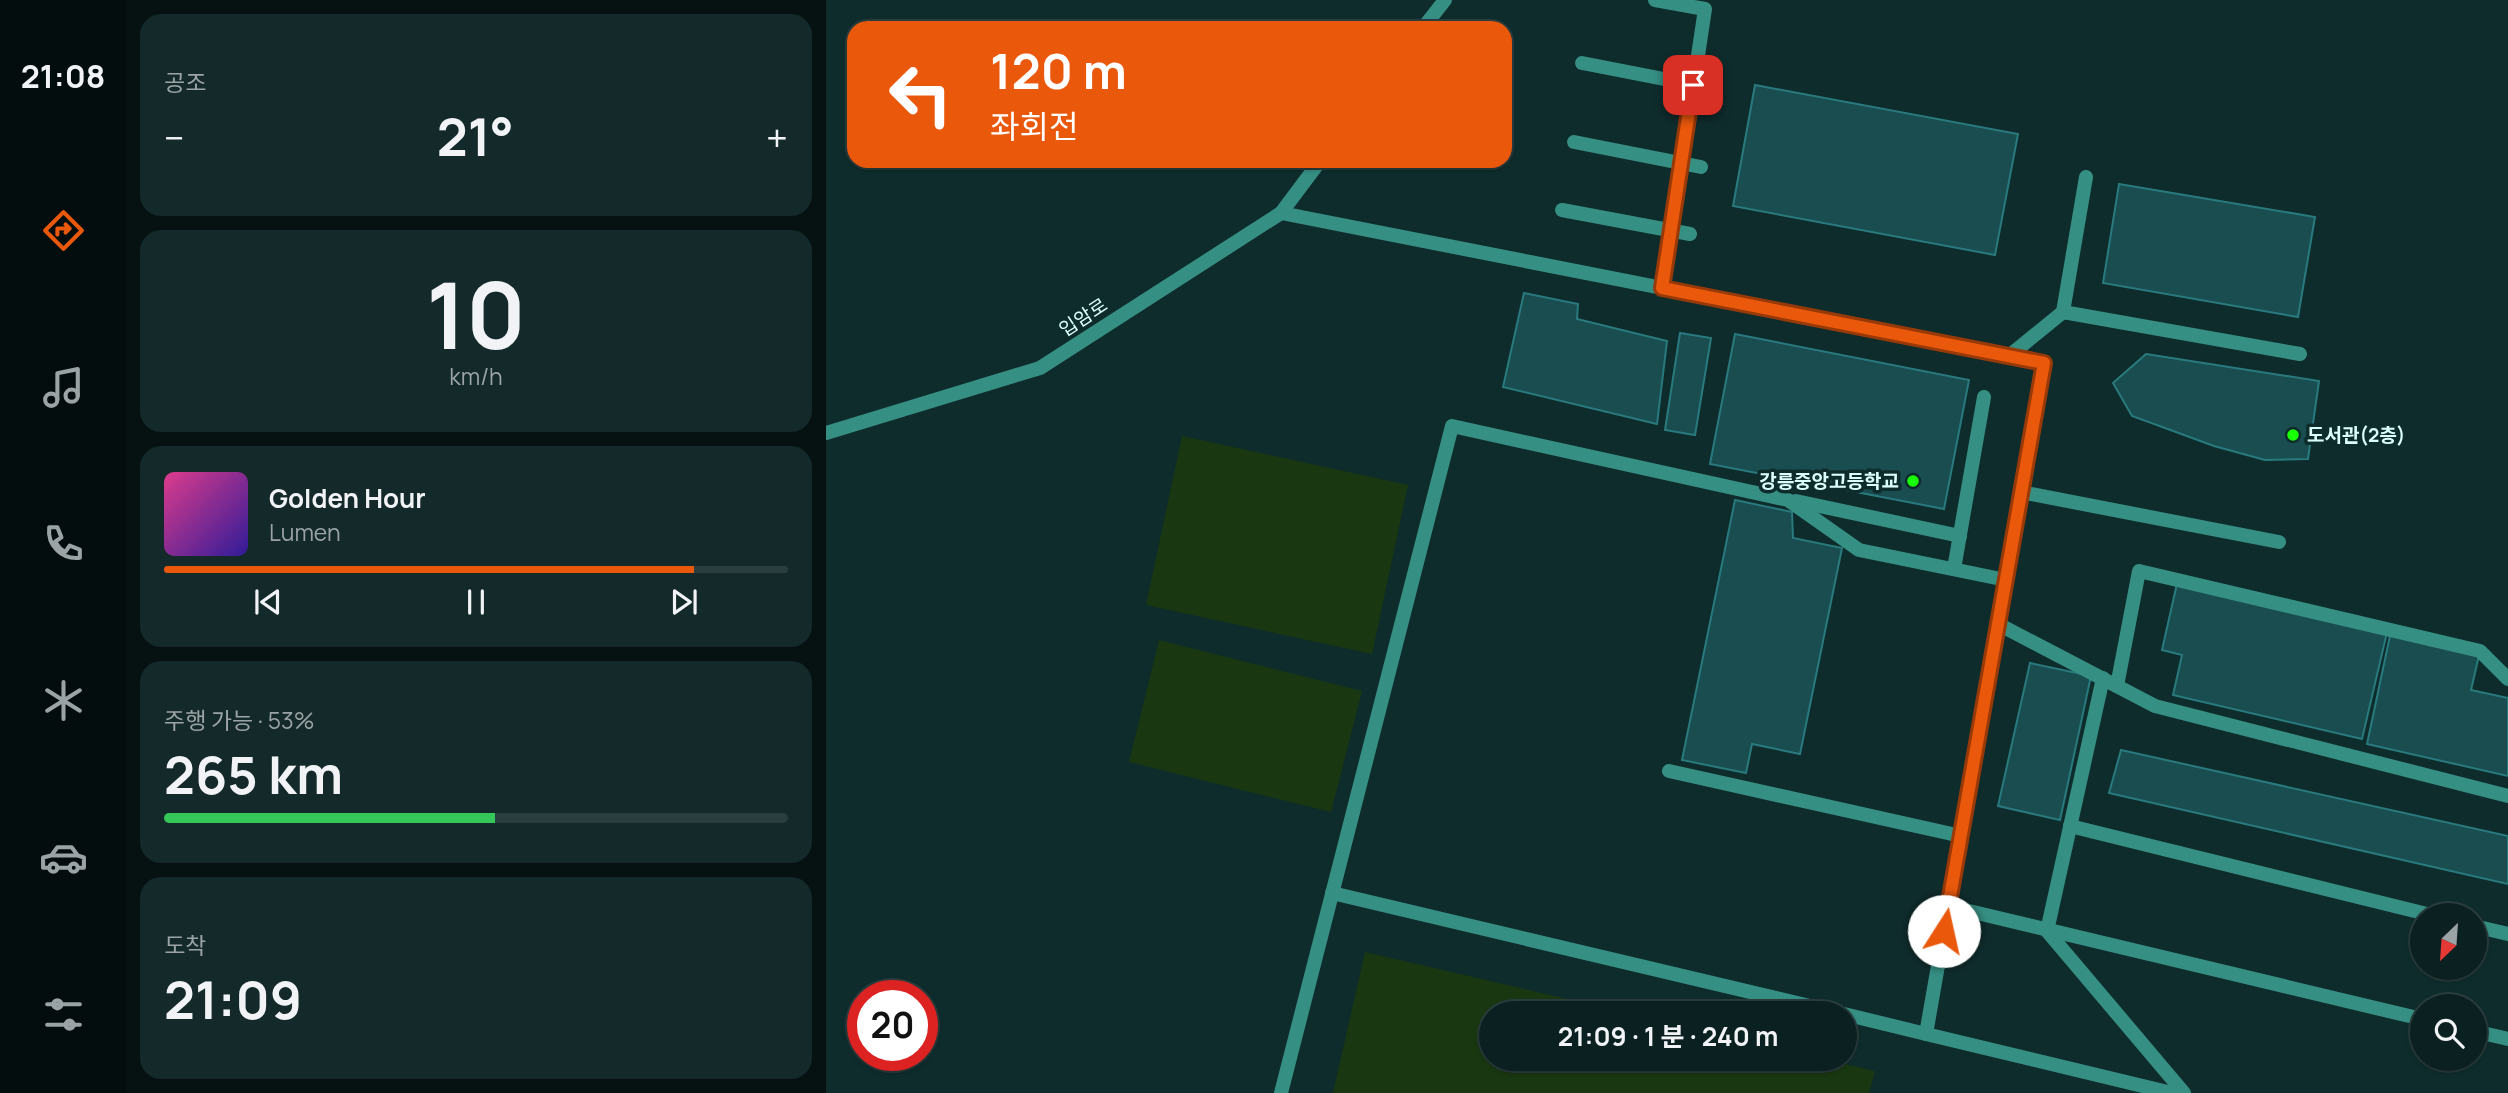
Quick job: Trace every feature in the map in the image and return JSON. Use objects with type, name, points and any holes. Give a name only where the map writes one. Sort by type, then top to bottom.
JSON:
[{"type":"street","points":[[1428,21],[1445,0]]},
{"type":"street","points":[[1655,0],[1704,9],[1662,288]]},
{"type":"street","points":[[1582,63],[1710,88]]},
{"type":"street","points":[[1574,142],[1701,167]]},
{"type":"street","name":"입암로","points":[[826,433],[1040,368],[1281,213],[1316,168]]},
{"type":"street","points":[[2009,356],[2063,312],[2086,177]]},
{"type":"street","points":[[1562,210],[1690,234]]},
{"type":"street","points":[[1281,213],[2044,363],[1926,1034]]},
{"type":"street","points":[[2063,312],[2300,354]]},
{"type":"street","points":[[1954,569],[1984,397]]},
{"type":"street","points":[[1281,1093],[1452,426],[1960,536]]},
{"type":"street","points":[[2021,492],[2278,542]]},
{"type":"street","points":[[1788,499],[1859,550],[2006,580]]},
{"type":"street","points":[[2117,686],[2139,571],[2480,651],[2508,679]]},
{"type":"street","points":[[1998,624],[2155,706],[2508,796]]},
{"type":"street","points":[[2047,930],[2103,678]]},
{"type":"street","points":[[1669,771],[1961,836]]},
{"type":"street","points":[[2070,826],[2410,910]]},
{"type":"street","points":[[1332,893],[1787,1001]]},
{"type":"street","points":[[1948,906],[2410,1016]]},
{"type":"street","points":[[2487,929],[2508,934]]},
{"type":"street","points":[[2047,930],[2184,1093]]},
{"type":"street","points":[[1857,1018],[2172,1093]]},
{"type":"street","points":[[2487,1034],[2508,1039]]},
{"type":"green space","points":[[1182,436],[1408,485],[1372,654],[1146,605]]},
{"type":"green space","points":[[1159,640],[1362,691],[1331,812],[1129,762]]},
{"type":"green space","points":[[1365,952],[1576,1001],[1479,1001],[1479,1071],[1857,1071],[1857,1067],[1875,1071],[1869,1093],[1333,1093]]},
{"type":"building","points":[[1755,85],[2018,134],[1995,255],[1733,206]]},
{"type":"building","points":[[2119,184],[2315,217],[2298,317],[2103,283]]},
{"type":"building","points":[[1524,293],[1578,304],[1577,319],[1667,341],[1657,424],[1503,387]]},
{"type":"building","points":[[1680,333],[1711,338],[1695,435],[1665,430]]},
{"type":"building","points":[[1735,334],[1969,380],[1944,509],[1710,464]]},
{"type":"building","points":[[2146,354],[2319,381],[2308,459],[2265,460],[2214,446],[2132,416],[2113,383]]},
{"type":"building","points":[[1735,500],[1792,512],[1793,538],[1842,548],[1800,754],[1752,744],[1746,773],[1682,760]]},
{"type":"building","points":[[2178,579],[2388,628],[2362,739],[2173,695],[2182,655],[2162,650]]},
{"type":"building","points":[[2391,631],[2480,651],[2471,690],[2508,698],[2508,776],[2367,744]]},
{"type":"building","points":[[2030,663],[2091,676],[2060,820],[1998,806]]},
{"type":"building","points":[[2121,750],[2508,836],[2508,884],[2109,793]]},
{"type":"place","name":"도서관(2층)","points":[[2293,435]]},
{"type":"place","name":"강릉중앙고등학교","points":[[1913,481]]},
{"type":"route","points":[[1693,85],[1662,288],[2044,363],[1944,931]]}]
